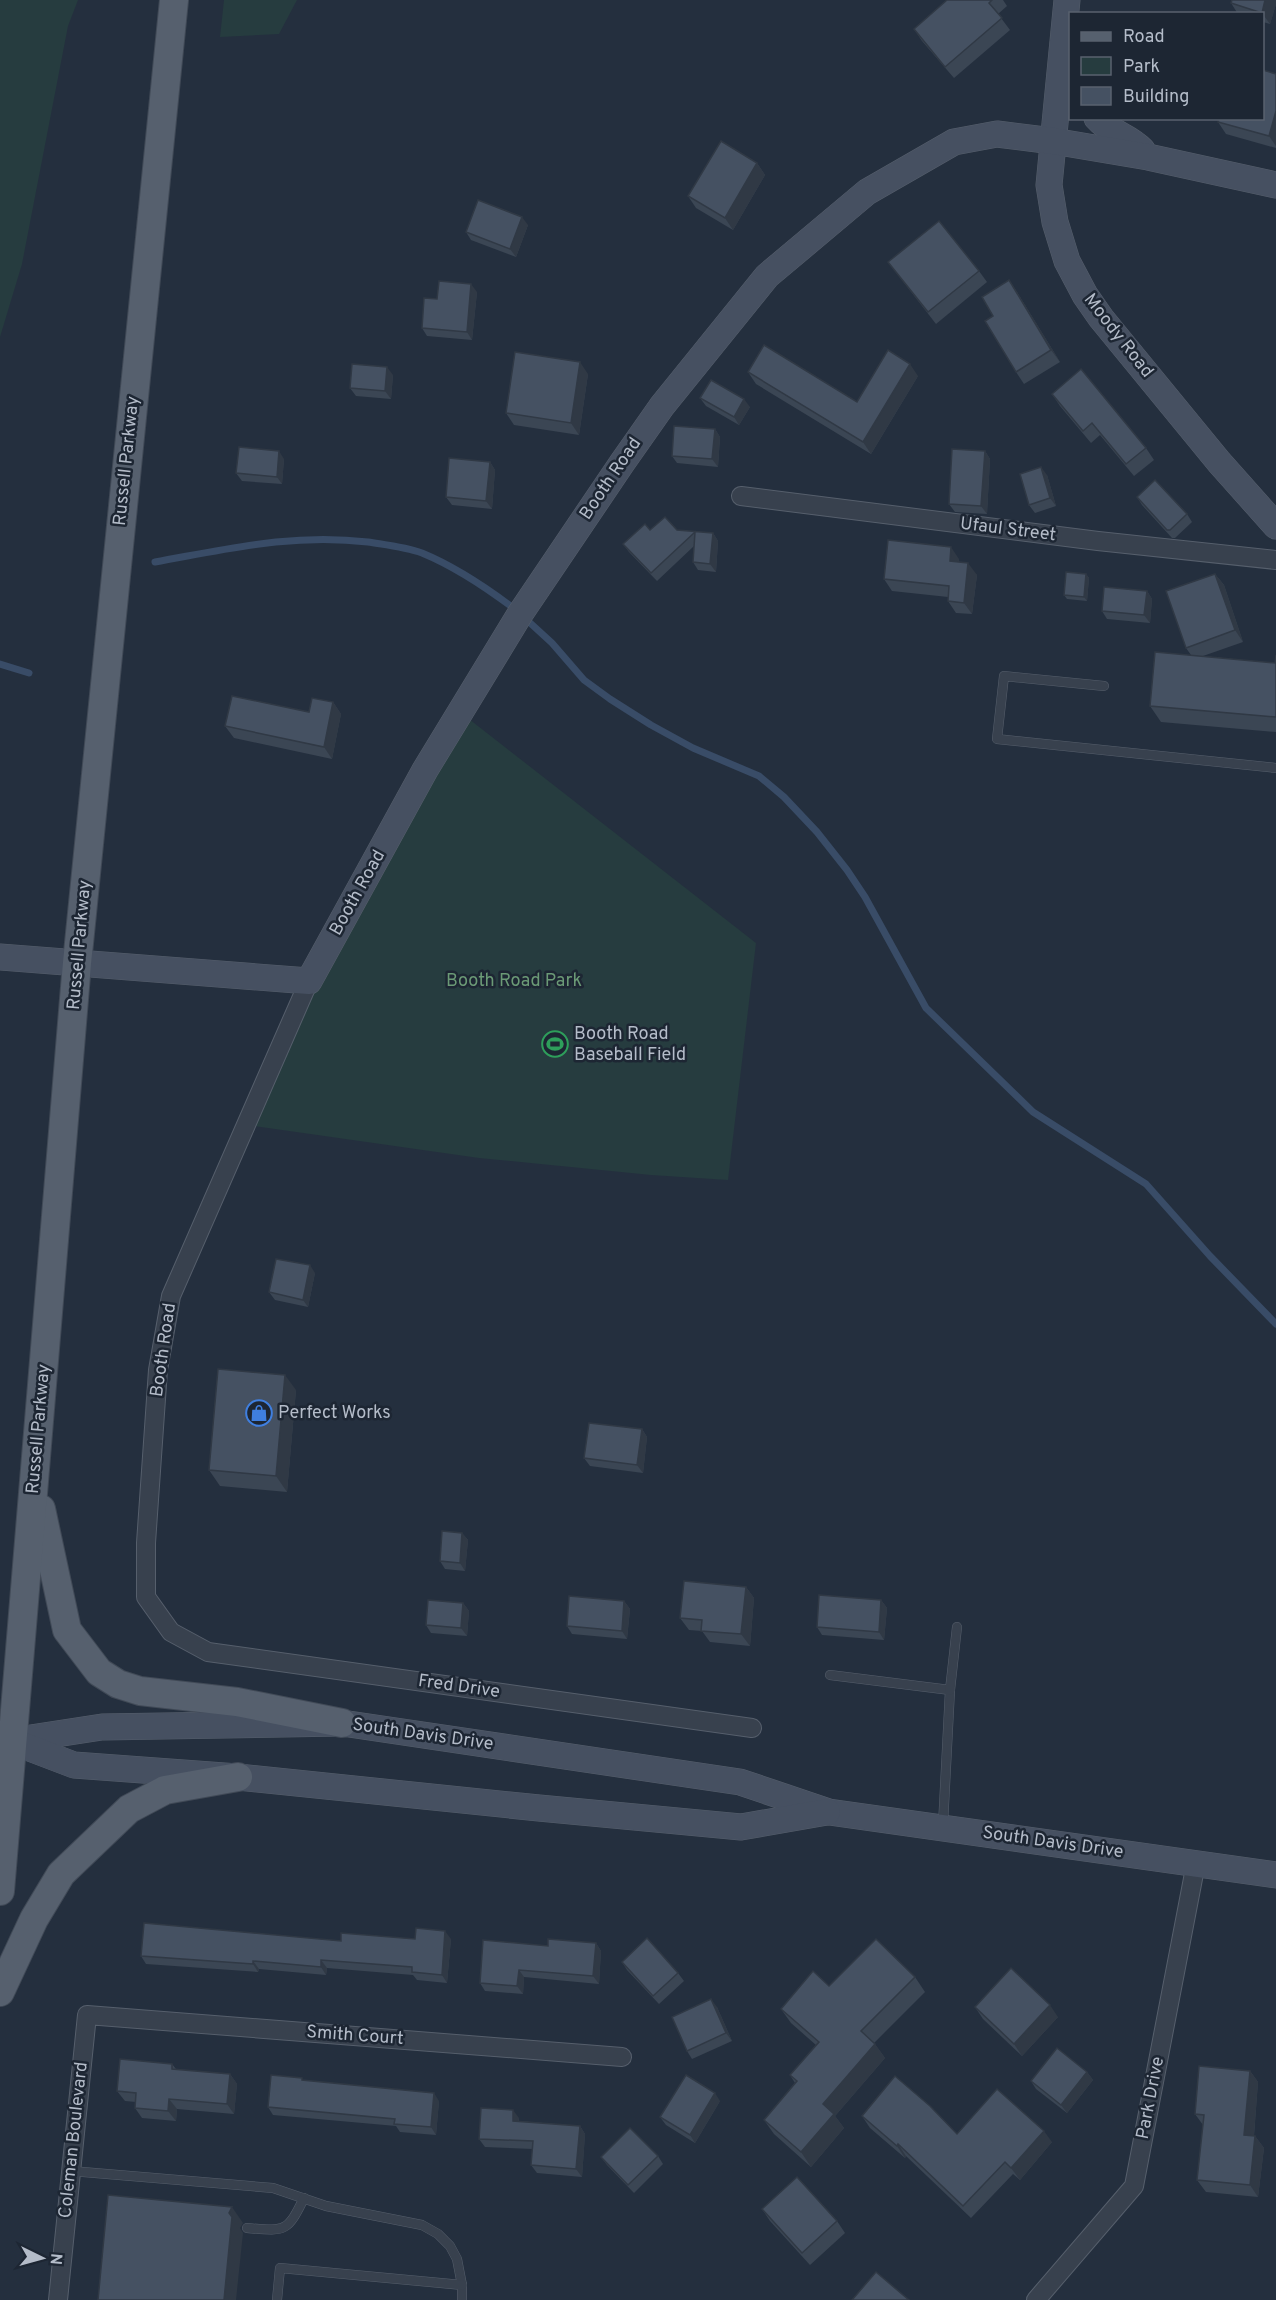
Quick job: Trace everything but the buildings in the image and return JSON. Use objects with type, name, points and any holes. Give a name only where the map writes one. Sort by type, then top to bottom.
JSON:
[{"type":"main road","name":"Russell Parkway","points":[[0,1891],[6,1741],[26,1574],[77,963],[174,0]]},
{"type":"main road","points":[[34,1477],[67,1630],[99,1672],[118,1684],[140,1691],[237,1702],[342,1723]]},
{"type":"main road","points":[[0,1617],[26,1574]]},
{"type":"main road","points":[[0,1992],[34,1919],[61,1874],[129,1809],[165,1790],[238,1777]]},
{"type":"street","name":"Moody Road","points":[[1067,0],[1049,185],[1055,222],[1067,261],[1085,295],[1101,318],[1219,462],[1276,526]]},
{"type":"street","points":[[1065,26],[1069,52]]},
{"type":"street","points":[[1098,120],[1116,134],[1132,140],[1148,157]]},
{"type":"street","name":"Booth Road","points":[[171,1632],[146,1597],[146,1554],[158,1370],[171,1296],[309,981],[425,770],[520,614],[662,406],[767,276],[867,192],[954,142],[997,134],[1053,141],[1148,157],[1276,185]]},
{"type":"street","name":"Ufaul Street","points":[[741,496],[1098,541],[1276,560]]},
{"type":"street","points":[[0,957],[309,981]]},
{"type":"street","name":"Fred Drive","points":[[171,1632],[208,1652],[752,1728]]},
{"type":"street","name":"South Davis Drive","points":[[6,1741],[102,1727],[342,1723],[740,1782],[829,1812],[1276,1875]]},
{"type":"street","name":"South Davis Drive","points":[[6,1741],[74,1766],[238,1777],[741,1827],[829,1812]]},
{"type":"street","name":"Park Drive","points":[[1036,2300],[1134,2186],[1196,1863]]},
{"type":"street","name":"Smith Court","points":[[87,2015],[622,2057]]},
{"type":"street","name":"Coleman Boulevard","points":[[58,2300],[87,2015]]},
{"type":"lane","points":[[1104,686],[1004,676],[998,739],[1276,768]]},
{"type":"lane","points":[[942,1828],[950,1690],[957,1627]]},
{"type":"lane","points":[[830,1675],[950,1690]]},
{"type":"lane","points":[[71,2171],[273,2188],[326,2206],[422,2225],[438,2234],[450,2246],[457,2259],[462,2285],[462,2300]]},
{"type":"lane","points":[[247,2229],[280,2230],[292,2223],[304,2198]]},
{"type":"lane","points":[[277,2300],[280,2268],[462,2285]]},
{"type":"green space","points":[[0,0],[78,0],[68,26],[22,264],[0,337]]},
{"type":"green space","points":[[224,0],[297,0],[279,34],[220,37]]},
{"type":"green space","name":"Booth Road Park","points":[[460,712],[756,943],[728,1180],[479,1158],[247,1125],[309,981]]},
{"type":"waterway","points":[[155,562],[287,541],[368,542],[422,553],[471,578],[516,610]]},
{"type":"waterway","points":[[528,621],[552,643],[584,680],[610,699],[693,748],[759,776],[784,797],[817,832],[847,870],[865,897],[926,1008],[1033,1112],[1146,1184],[1210,1256],[1276,1324]]},
{"type":"waterway","points":[[0,664],[29,673]]},
{"type":"place","name":"Booth Road Baseball Field","points":[[555,1044]]},
{"type":"place","name":"Perfect Works","points":[[259,1413]]}]
